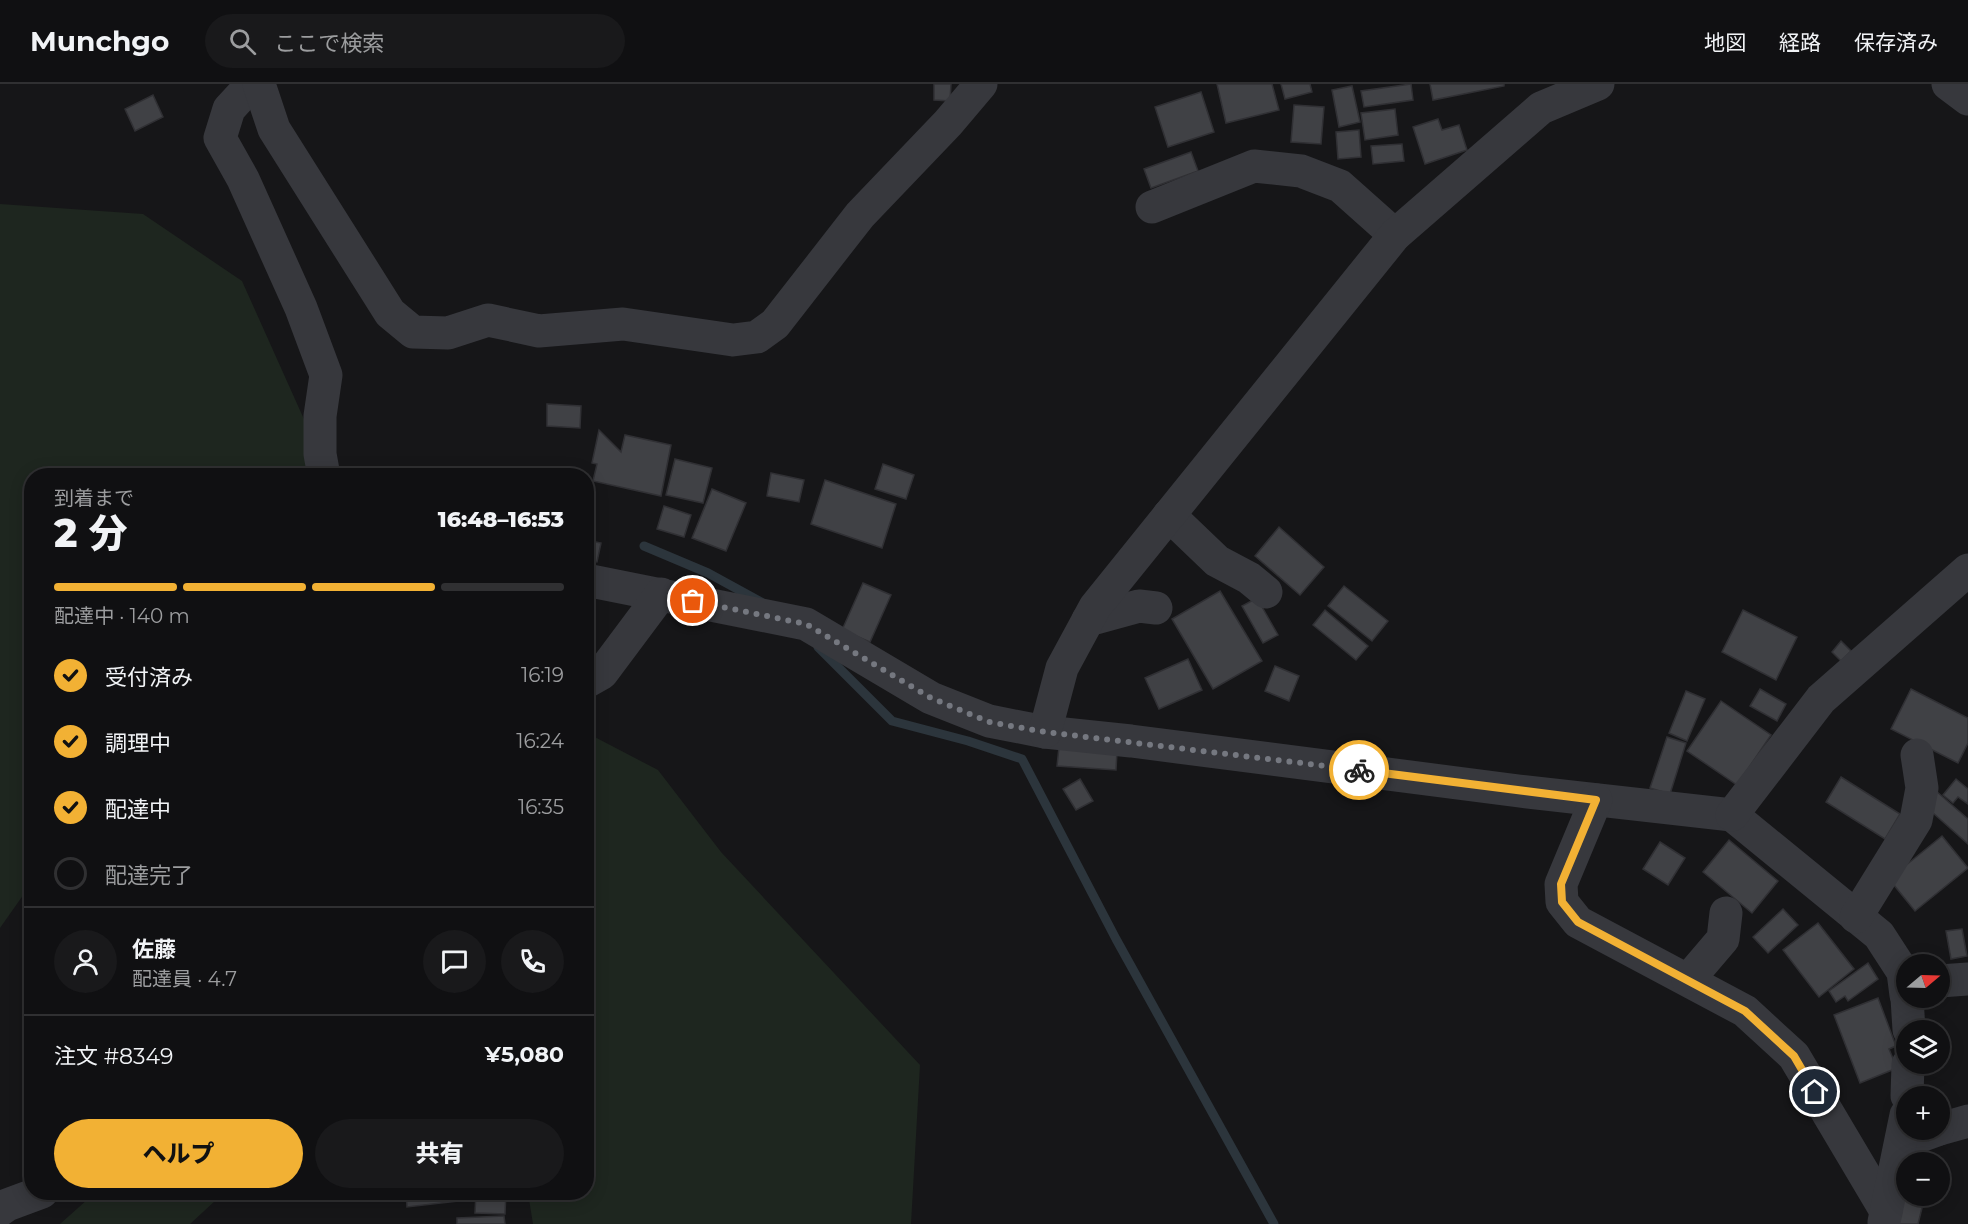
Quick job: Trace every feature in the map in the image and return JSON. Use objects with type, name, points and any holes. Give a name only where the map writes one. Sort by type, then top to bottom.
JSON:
[{"type":"street","points":[[252,84],[230,109],[220,138],[243,179],[301,308],[326,375],[320,416],[320,454],[323,468]]},
{"type":"street","points":[[259,84],[274,129],[390,313],[413,332],[448,333],[488,320],[539,331],[622,324],[733,340],[757,338],[775,324],[860,215],[948,123],[981,84]]},
{"type":"street","points":[[1045,732],[1062,668],[1095,606],[1395,236],[1541,108],[1598,84]]},
{"type":"street","points":[[1948,84],[1968,99]]},
{"type":"street","points":[[1152,207],[1254,165],[1301,171],[1340,186],[1395,236]]},
{"type":"street","points":[[1169,515],[1217,561],[1249,578],[1266,592]]},
{"type":"street","points":[[1732,815],[1821,699],[1968,570]]},
{"type":"street","points":[[594,581],[806,624],[931,698],[989,722],[1045,732],[1732,815],[1879,935],[1896,961]]},
{"type":"street","points":[[594,678],[602,673],[661,594]]},
{"type":"street","points":[[1088,620],[1139,606],[1156,608]]},
{"type":"street","points":[[1857,917],[1916,820],[1922,788],[1917,755]]},
{"type":"street","points":[[1596,800],[1561,884],[1562,902],[1578,922],[1745,1011],[1794,1056],[1885,1218]]},
{"type":"street","points":[[1688,980],[1723,939],[1726,913]]},
{"type":"street","points":[[1950,980],[1968,979]]},
{"type":"street","points":[[1950,1126],[1968,1121]]},
{"type":"street","points":[[1885,1218],[1902,1140]]},
{"type":"street","points":[[0,1210],[24,1199]]},
{"type":"shaded area","points":[[0,204],[143,214],[242,281],[326,468],[24,468],[24,894],[0,928]]},
{"type":"shaded area","points":[[594,737],[658,770],[721,852],[920,1065],[911,1224],[533,1224],[529,1200],[594,1200]]},
{"type":"shaded area","points":[[87,1200],[216,1200],[190,1224],[60,1224]]},
{"type":"building","points":[[934,84],[951,84],[950,101],[934,100]]},
{"type":"building","points":[[1217,84],[1272,84],[1279,110],[1226,123]]},
{"type":"building","points":[[1281,84],[1310,84],[1312,92],[1285,99]]},
{"type":"building","points":[[1411,84],[1413,100],[1364,107],[1361,91]]},
{"type":"building","points":[[1430,84],[1504,84],[1504,86],[1433,100]]},
{"type":"building","points":[[1352,86],[1360,122],[1339,127],[1332,90]]},
{"type":"building","points":[[1201,92],[1214,132],[1168,147],[1155,107]]},
{"type":"building","points":[[153,95],[163,117],[135,131],[125,109]]},
{"type":"building","points":[[1294,105],[1324,107],[1321,144],[1291,142]]},
{"type":"building","points":[[1395,109],[1398,135],[1365,140],[1361,113]]},
{"type":"building","points":[[1438,119],[1442,130],[1459,125],[1467,150],[1425,164],[1413,127]]},
{"type":"building","points":[[1359,130],[1361,157],[1338,159],[1336,132]]},
{"type":"building","points":[[1402,144],[1404,161],[1373,164],[1371,146]]},
{"type":"building","points":[[1191,152],[1198,171],[1151,188],[1144,169]]},
{"type":"building","points":[[547,404],[581,406],[580,428],[547,426]]},
{"type":"building","points":[[599,430],[621,452],[625,435],[671,445],[661,496],[594,481],[597,464],[592,463]]},
{"type":"building","points":[[675,459],[712,468],[703,503],[666,495]]},
{"type":"building","points":[[883,464],[914,475],[906,499],[875,489]]},
{"type":"building","points":[[771,473],[804,480],[799,502],[767,496]]},
{"type":"building","points":[[825,480],[896,504],[882,548],[811,524]]},
{"type":"building","points":[[712,489],[746,503],[726,551],[692,538]]},
{"type":"building","points":[[664,506],[691,515],[684,537],[657,529]]},
{"type":"building","points":[[1279,527],[1324,567],[1300,595],[1255,556]]},
{"type":"building","points":[[594,542],[601,543],[597,562],[594,561]]},
{"type":"building","points":[[863,583],[891,595],[870,642],[842,630]]},
{"type":"building","points":[[1344,586],[1388,621],[1372,641],[1328,606]]},
{"type":"building","points":[[1220,591],[1262,661],[1213,689],[1172,619]]},
{"type":"building","points":[[1257,598],[1278,635],[1263,643],[1242,606]]},
{"type":"building","points":[[1325,610],[1368,646],[1356,660],[1313,625]]},
{"type":"building","points":[[1743,610],[1797,637],[1776,680],[1722,652]]},
{"type":"building","points":[[1841,641],[1851,651],[1841,661],[1832,652]]},
{"type":"building","points":[[1188,659],[1202,690],[1159,709],[1145,678]]},
{"type":"building","points":[[1275,666],[1299,676],[1289,701],[1265,691]]},
{"type":"building","points":[[1760,689],[1786,704],[1777,721],[1750,706]]},
{"type":"building","points":[[1911,689],[1968,718],[1968,743],[1958,763],[1891,729]]},
{"type":"building","points":[[1686,691],[1705,699],[1687,741],[1669,733]]},
{"type":"building","points":[[1721,701],[1771,735],[1737,785],[1687,751]]},
{"type":"building","points":[[1667,737],[1686,743],[1670,794],[1650,788]]},
{"type":"building","points":[[1059,747],[1117,751],[1116,770],[1057,766]]},
{"type":"building","points":[[1841,777],[1900,814],[1885,839],[1826,802]]},
{"type":"building","points":[[1080,779],[1093,801],[1076,810],[1063,789]]},
{"type":"building","points":[[1956,779],[1968,789],[1968,804],[1958,797],[1953,803],[1943,795]]},
{"type":"building","points":[[1936,791],[1968,819],[1968,844],[1924,805]]},
{"type":"building","points":[[1942,836],[1968,868],[1915,911],[1889,879]]},
{"type":"building","points":[[1729,840],[1778,881],[1752,913],[1703,872]]},
{"type":"building","points":[[1660,842],[1685,858],[1668,885],[1643,869]]},
{"type":"building","points":[[1783,909],[1798,925],[1768,953],[1753,937]]},
{"type":"building","points":[[1818,923],[1854,969],[1819,997],[1783,950]]},
{"type":"building","points":[[1962,929],[1967,956],[1951,959],[1946,931]]},
{"type":"building","points":[[1868,963],[1878,979],[1848,1001],[1845,996],[1836,1002],[1829,991]]},
{"type":"building","points":[[1878,998],[1896,1046],[1889,1049],[1896,1068],[1860,1083],[1834,1015]]},
{"type":"building","points":[[407,1200],[466,1200],[407,1207]]},
{"type":"building","points":[[476,1200],[506,1200],[505,1214],[475,1213]]},
{"type":"building","points":[[1900,1206],[1922,1206],[1918,1224],[1895,1224]]},
{"type":"building","points":[[504,1216],[505,1224],[457,1224],[457,1218]]},
{"type":"waterway","points":[[644,546],[708,573],[761,602]]},
{"type":"waterway","points":[[818,647],[892,721],[968,741],[1022,759],[1116,939],[1274,1224]]},
{"type":"way so far","points":[[693,601],[806,624],[931,698],[989,722],[1045,732],[1359,770]]},
{"type":"route","points":[[1359,770],[1596,800],[1561,884],[1562,902],[1578,922],[1745,1011],[1794,1056],[1815,1092]]}]
